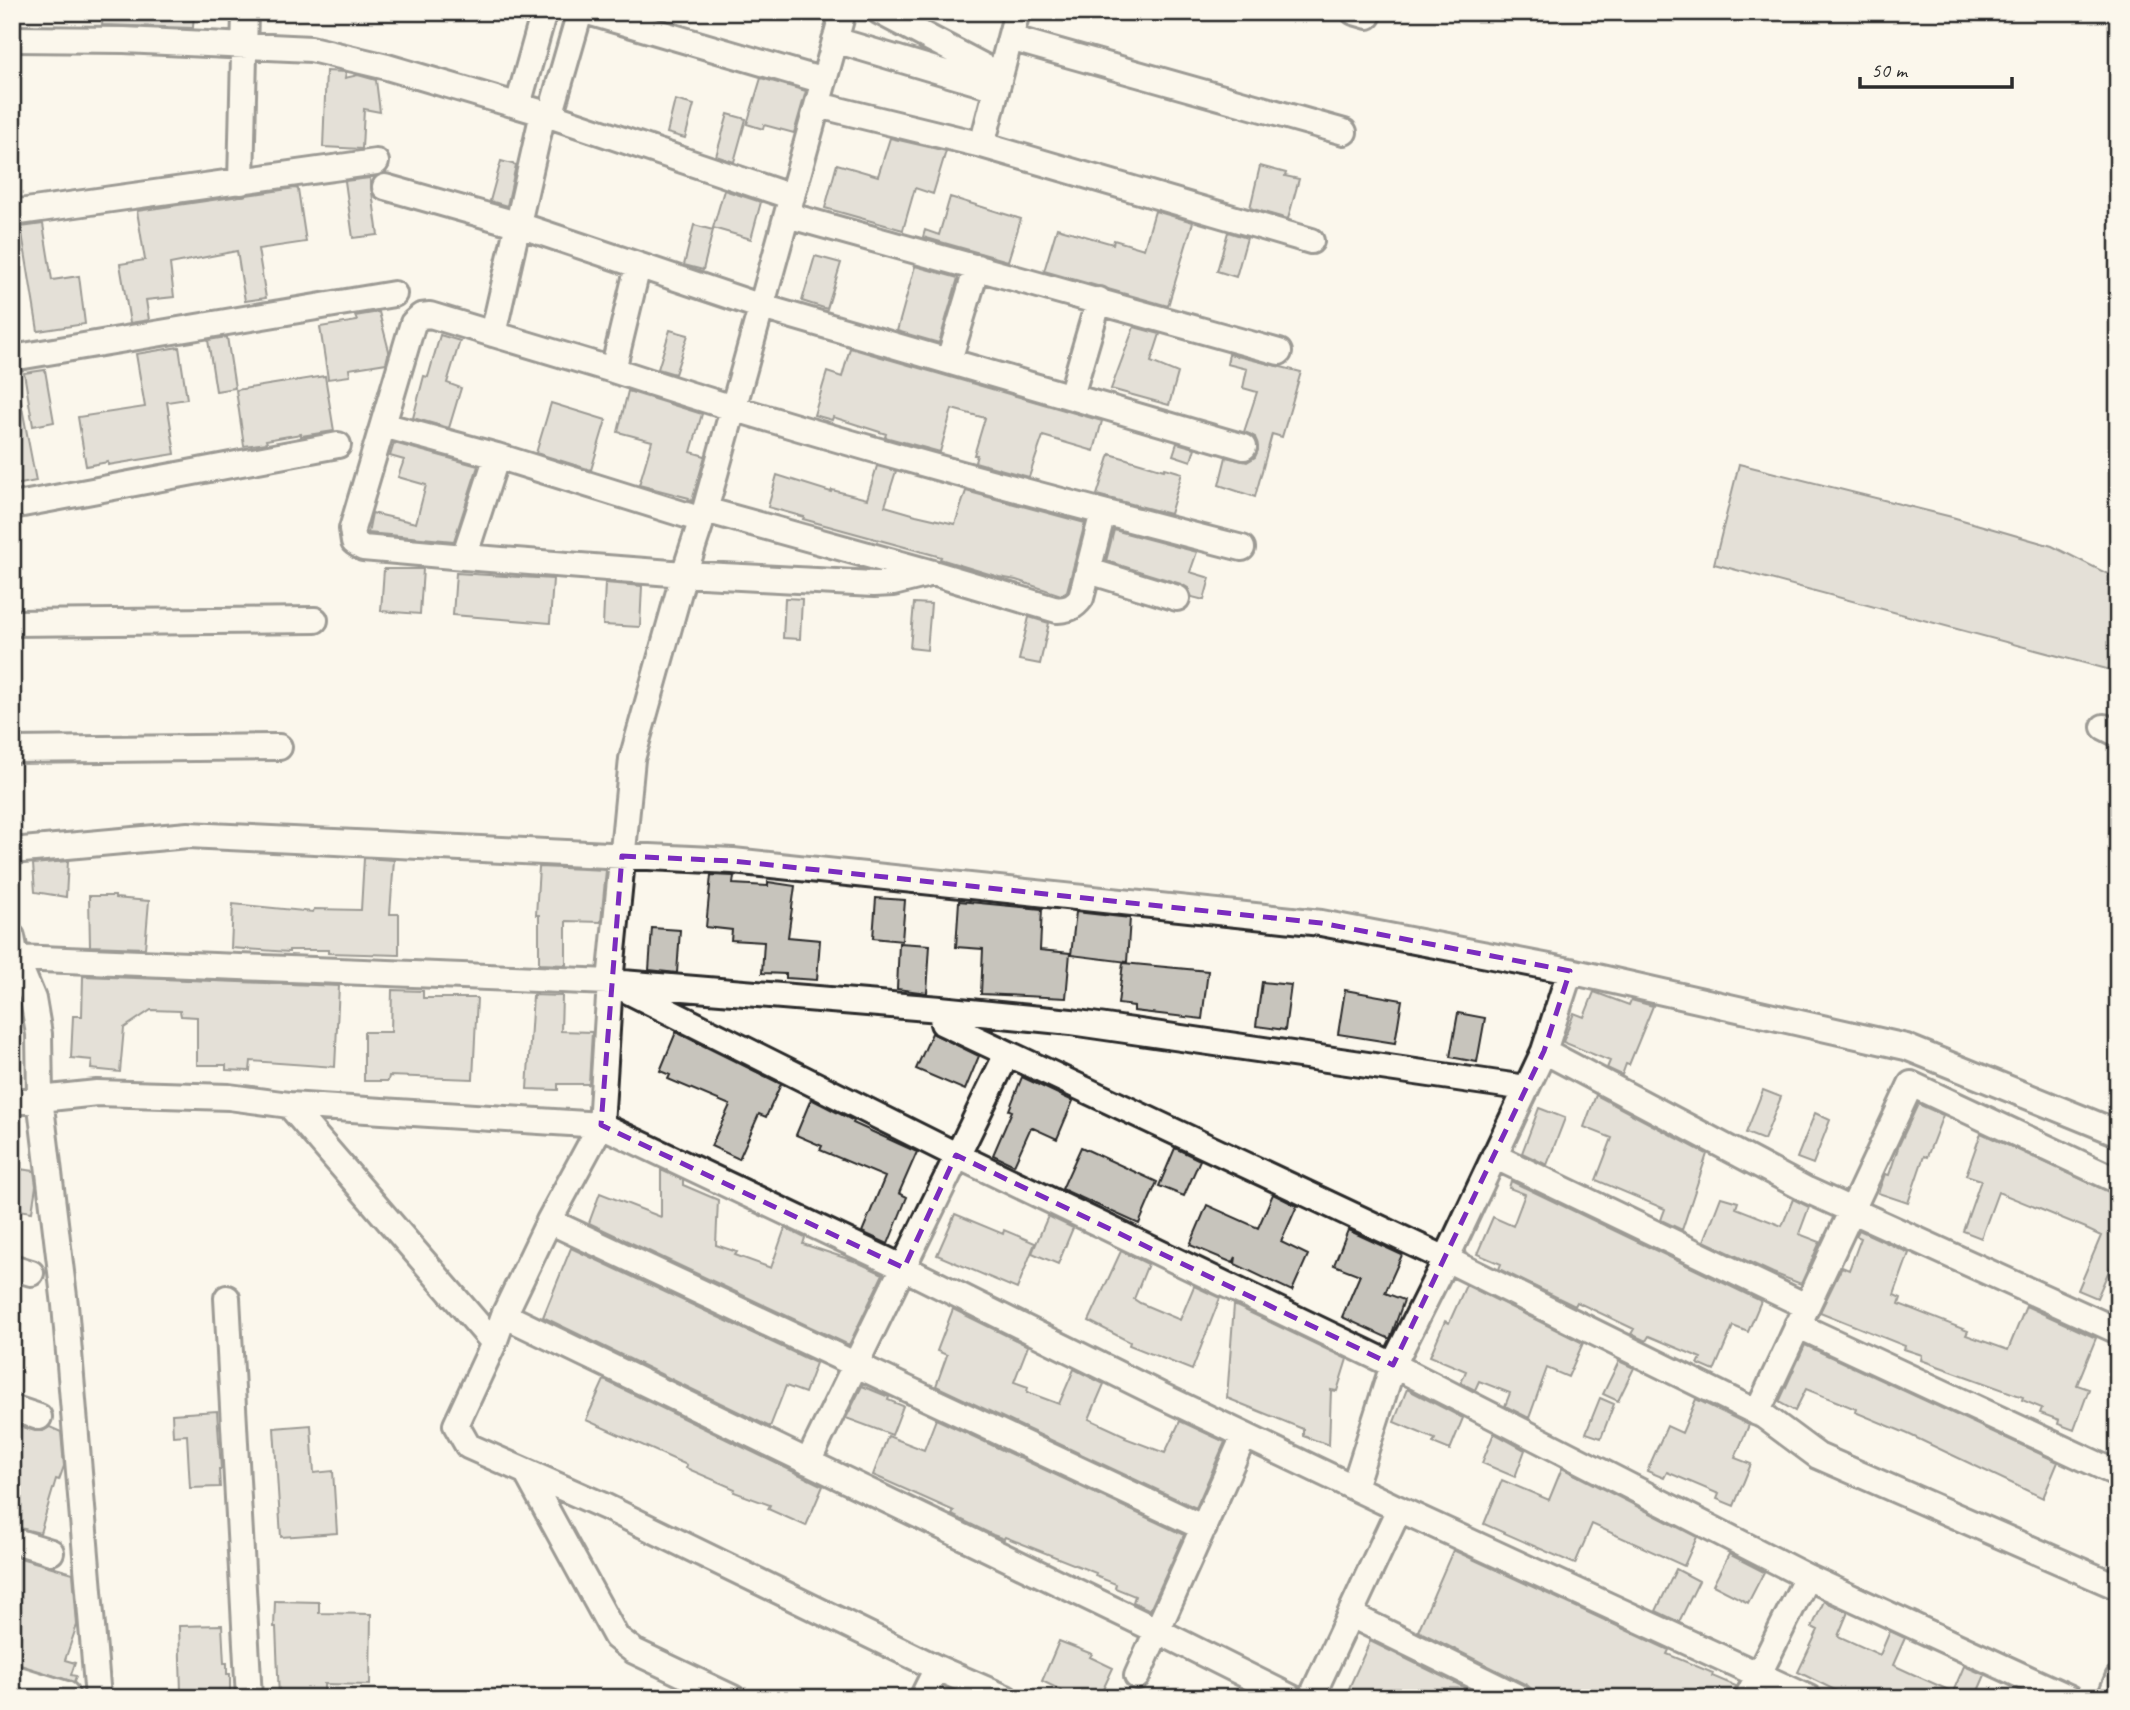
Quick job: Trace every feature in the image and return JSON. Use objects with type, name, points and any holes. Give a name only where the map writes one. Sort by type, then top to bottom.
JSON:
[{"type":"street","points":[[241,182],[245,12]]},
{"type":"street","points":[[518,105],[544,12]]},
{"type":"street","points":[[493,334],[516,224],[547,114],[580,12]]},
{"type":"street","points":[[588,12],[821,93],[982,145],[1311,241]]},
{"type":"street","points":[[843,12],[734,410],[632,759],[610,982],[601,1125],[549,1221],[456,1425],[468,1446],[606,1507],[937,1668],[1006,1698]]},
{"type":"street","points":[[880,12],[998,81]]},
{"type":"street","points":[[982,145],[1017,12]]},
{"type":"street","points":[[12,38],[124,40],[310,49],[387,67],[547,114],[790,206],[977,267],[1279,352]]},
{"type":"street","points":[[1010,38],[1344,132]]},
{"type":"street","points":[[835,40],[998,81]]},
{"type":"street","points":[[12,213],[376,162]]},
{"type":"street","points":[[385,187],[516,224],[762,307],[1244,447]]},
{"type":"street","points":[[614,370],[638,266]]},
{"type":"street","points":[[949,360],[977,267]]},
{"type":"street","points":[[12,358],[394,294]]},
{"type":"street","points":[[1071,396],[1099,300]]},
{"type":"street","points":[[933,573],[893,583],[684,574],[363,548],[354,542],[352,529],[413,323],[421,316],[430,316],[614,370],[734,410],[1242,548]]},
{"type":"street","points":[[383,425],[704,515],[933,573],[1057,610],[1075,606],[1081,598],[1102,512]]},
{"type":"street","points":[[12,506],[338,444]]},
{"type":"street","points":[[464,557],[497,456]]},
{"type":"street","points":[[1089,571],[1177,598]]},
{"type":"street","points":[[12,623],[316,621]]},
{"type":"street","points":[[12,750],[279,747]]},
{"type":"street","points":[[12,851],[188,835],[733,862],[1321,923],[1570,971],[1906,1047],[2118,1133]]},
{"type":"street","points":[[98,1698],[65,1305],[40,1098],[39,1034],[23,1000],[14,948],[610,982],[940,1009],[1071,1023],[1526,1088]]},
{"type":"street","points":[[1354,1487],[1393,1365],[1544,1051],[1570,971]]},
{"type":"street","points":[[610,982],[956,1155],[1393,1365],[1807,1577],[2070,1698]]},
{"type":"street","points":[[940,1009],[943,1023],[1446,1259],[1756,1413],[1818,1456],[2118,1587]]},
{"type":"street","points":[[1544,1051],[1807,1190],[2118,1331]]},
{"type":"street","points":[[808,1462],[1007,1054]]},
{"type":"street","points":[[1756,1413],[1912,1084],[2118,1181]]},
{"type":"street","points":[[12,1102],[97,1093],[229,1097],[289,1105],[601,1125],[904,1268],[1244,1436],[1809,1698]]},
{"type":"street","points":[[289,1105],[494,1343]]},
{"type":"street","points":[[1494,1156],[1801,1316],[2118,1475]]},
{"type":"street","points":[[549,1221],[1204,1528]]},
{"type":"street","points":[[227,1298],[249,1698]]},
{"type":"street","points":[[504,1315],[1292,1698]]},
{"type":"street","points":[[12,1408],[39,1417]]},
{"type":"street","points":[[1137,1676],[1244,1436]]},
{"type":"street","points":[[526,1472],[616,1637],[634,1651],[733,1698]]},
{"type":"street","points":[[1311,1698],[1399,1509]]},
{"type":"street","points":[[12,1540],[51,1552]]},
{"type":"street","points":[[1747,1698],[1807,1577]]},
{"type":"street","points":[[1351,1615],[1520,1698]]},
{"type":"street","points":[[922,1698],[937,1668]]},
{"type":"street","points":[[12,1677],[66,1694]]},
{"type":"street","points":[[2110,1698],[2118,1678]]},
{"type":"highlighted area","points":[[622,856],[733,861],[1321,923],[1570,971],[1544,1051],[1393,1365],[956,1155],[904,1268],[601,1125]]},
{"type":"building","points":[[103,12],[194,12],[193,28],[102,25]]},
{"type":"building","points":[[326,71],[346,72],[345,78],[358,75],[376,80],[380,112],[364,109],[362,149],[323,147]]},
{"type":"building","points":[[761,78],[806,91],[794,133],[764,125],[763,129],[747,124]]},
{"type":"building","points":[[675,100],[694,105],[685,138],[667,133]]},
{"type":"building","points":[[728,114],[746,119],[734,162],[716,156]]},
{"type":"building","points":[[890,138],[946,151],[933,194],[915,188],[903,230],[825,208],[837,164],[878,176]]},
{"type":"building","points":[[501,161],[516,165],[507,206],[490,201]]},
{"type":"building","points":[[1260,166],[1299,179],[1288,219],[1250,208]]},
{"type":"building","points":[[370,178],[378,235],[353,238],[345,181]]},
{"type":"building","points":[[298,189],[306,242],[258,249],[266,298],[245,301],[237,251],[170,264],[174,297],[146,300],[149,320],[130,323],[120,264],[145,260],[137,211]]},
{"type":"building","points":[[724,190],[761,202],[751,239],[713,228]]},
{"type":"building","points":[[950,197],[1021,219],[1008,261],[923,237],[925,230],[939,235]]},
{"type":"building","points":[[1155,211],[1193,222],[1168,306],[1044,271],[1057,228],[1113,244],[1114,240],[1144,249]]},
{"type":"building","points":[[43,224],[52,280],[79,276],[85,324],[38,331],[21,227]]},
{"type":"building","points":[[694,225],[713,230],[703,270],[684,265]]},
{"type":"building","points":[[1228,232],[1247,238],[1236,277],[1217,271]]},
{"type":"building","points":[[815,256],[841,263],[827,309],[802,301]]},
{"type":"building","points":[[915,266],[958,278],[939,343],[897,331]]},
{"type":"building","points":[[379,312],[389,351],[386,363],[349,369],[350,376],[328,379],[320,327],[357,321],[355,316]]},
{"type":"building","points":[[1134,327],[1160,334],[1151,362],[1178,373],[1169,405],[1111,389]]},
{"type":"building","points":[[670,330],[688,335],[675,374],[658,369]]},
{"type":"building","points":[[440,335],[460,341],[447,383],[461,388],[449,428],[413,418],[424,376],[428,377]]},
{"type":"building","points":[[227,337],[235,388],[216,391],[208,340]]},
{"type":"building","points":[[179,347],[187,399],[167,402],[175,454],[86,466],[78,417],[145,407],[136,354]]},
{"type":"building","points":[[850,348],[1102,421],[1094,451],[1043,436],[1029,477],[975,462],[977,455],[974,455],[985,418],[952,409],[940,452],[885,437],[886,434],[833,417],[832,420],[814,415],[827,372],[842,377]]},
{"type":"building","points":[[1229,354],[1301,372],[1282,437],[1272,434],[1255,497],[1219,485],[1226,457],[1247,462],[1255,457],[1258,450],[1255,437],[1244,432],[1257,392],[1243,388],[1247,369],[1227,364]]},
{"type":"building","points":[[45,370],[54,422],[33,426],[24,373]]},
{"type":"building","points":[[325,376],[334,431],[301,434],[244,446],[236,390]]},
{"type":"building","points":[[628,391],[702,414],[691,452],[705,456],[692,501],[639,485],[652,441],[618,432]]},
{"type":"building","points":[[20,397],[36,481],[15,485],[12,470],[12,398]]},
{"type":"building","points":[[551,403],[606,420],[591,470],[536,453]]},
{"type":"building","points":[[394,443],[478,466],[454,541],[368,533],[372,513],[416,523],[426,485],[398,477],[404,460],[390,456]]},
{"type":"building","points":[[1177,443],[1195,448],[1191,461],[1173,455]]},
{"type":"building","points":[[1110,454],[1182,473],[1170,514],[1097,495]]},
{"type":"building","points":[[1739,464],[1952,517],[2052,546],[2118,579],[2118,672],[1714,564]]},
{"type":"building","points":[[877,466],[896,471],[885,506],[916,515],[955,524],[966,491],[1085,523],[1067,591],[1061,595],[768,507],[777,475],[831,492],[832,490],[867,499]]},
{"type":"building","points":[[1114,530],[1197,552],[1190,572],[1210,578],[1204,600],[1192,597],[1188,588],[1181,584],[1106,561]]},
{"type":"building","points":[[384,569],[423,569],[420,614],[381,611]]},
{"type":"building","points":[[456,573],[553,579],[550,623],[453,615]]},
{"type":"building","points":[[605,583],[642,586],[640,627],[603,625]]},
{"type":"building","points":[[785,598],[802,599],[800,639],[783,638]]},
{"type":"building","points":[[914,603],[931,604],[927,650],[910,648]]},
{"type":"building","points":[[1029,617],[1049,623],[1040,664],[1019,660]]},
{"type":"building","points":[[364,858],[394,860],[390,914],[399,914],[399,955],[231,948],[233,904],[313,912],[314,909],[361,910]]},
{"type":"building","points":[[68,861],[66,897],[35,892],[33,864]]},
{"type":"building","points":[[539,867],[606,870],[601,922],[566,921],[566,965],[539,964],[539,915],[536,915]]},
{"type":"building","points":[[711,875],[734,876],[733,884],[768,886],[768,882],[795,886],[788,937],[820,940],[817,980],[762,973],[764,942],[731,940],[732,930],[706,927]]},
{"type":"building","points":[[89,896],[115,896],[149,901],[145,948],[90,946]]},
{"type":"building","points":[[876,898],[905,900],[902,941],[873,938]]},
{"type":"building","points":[[959,901],[1042,909],[1040,950],[1070,953],[1066,998],[981,994],[983,949],[956,947]]},
{"type":"building","points":[[1076,912],[1130,918],[1127,962],[1071,955]]},
{"type":"building","points":[[652,928],[680,930],[677,973],[649,970]]},
{"type":"building","points":[[899,943],[930,945],[927,993],[897,989]]},
{"type":"building","points":[[1123,963],[1208,971],[1202,1019],[1134,1011],[1134,1006],[1118,1004]]},
{"type":"building","points":[[83,976],[339,986],[335,1067],[251,1061],[250,1071],[226,1070],[226,1065],[197,1065],[197,1017],[181,1016],[180,1011],[151,1010],[124,1028],[120,1072],[91,1069],[92,1060],[71,1058],[73,1016],[82,1016]]},
{"type":"building","points":[[1262,982],[1291,985],[1285,1030],[1256,1026]]},
{"type":"building","points":[[392,990],[423,991],[423,998],[477,998],[473,1079],[389,1076],[388,1081],[364,1081],[364,1032],[391,1032]]},
{"type":"building","points":[[1345,990],[1402,1000],[1395,1043],[1338,1034]]},
{"type":"building","points":[[1594,992],[1629,1005],[1631,1000],[1653,1006],[1629,1065],[1626,1064],[1622,1075],[1607,1068],[1610,1061],[1563,1042],[1574,1013],[1584,1017]]},
{"type":"building","points":[[533,995],[562,996],[561,1031],[592,1032],[589,1084],[558,1084],[558,1090],[527,1089]]},
{"type":"building","points":[[1458,1013],[1485,1018],[1477,1062],[1450,1057]]},
{"type":"building","points":[[676,1032],[781,1084],[766,1117],[759,1114],[739,1159],[711,1146],[730,1105],[668,1079],[670,1075],[660,1071]]},
{"type":"building","points":[[932,1033],[979,1056],[965,1090],[916,1069]]},
{"type":"building","points":[[1022,1077],[1073,1101],[1057,1139],[1031,1127],[1014,1165],[993,1155],[1012,1111],[1009,1110]]},
{"type":"building","points":[[1763,1090],[1781,1097],[1764,1140],[1746,1133]]},
{"type":"building","points":[[1596,1095],[1707,1154],[1682,1230],[1661,1220],[1665,1209],[1596,1180],[1612,1138],[1584,1127]]},
{"type":"building","points":[[811,1099],[854,1121],[853,1123],[917,1152],[899,1193],[907,1197],[888,1244],[862,1232],[885,1177],[820,1150],[822,1146],[796,1135]]},
{"type":"building","points":[[1918,1104],[1943,1115],[1927,1157],[1924,1156],[1908,1203],[1878,1193],[1885,1174],[1889,1175]]},
{"type":"building","points":[[1539,1108],[1565,1118],[1547,1165],[1522,1153]]},
{"type":"building","points":[[1815,1113],[1830,1120],[1813,1164],[1797,1158]]},
{"type":"building","points":[[1981,1133],[2118,1196],[2118,1250],[2097,1298],[2078,1290],[2101,1236],[2086,1228],[1998,1192],[1981,1238],[1963,1231],[1981,1180],[1966,1175]]},
{"type":"building","points":[[1081,1147],[1157,1182],[1139,1224],[1062,1189]]},
{"type":"building","points":[[1175,1148],[1200,1160],[1184,1196],[1159,1186]]},
{"type":"building","points":[[12,1168],[34,1171],[36,1186],[32,1212],[12,1209]]},
{"type":"building","points":[[661,1170],[683,1180],[683,1185],[718,1200],[716,1245],[737,1252],[735,1255],[771,1268],[785,1228],[805,1238],[803,1244],[857,1262],[883,1274],[849,1345],[589,1223],[600,1193],[661,1217]]},
{"type":"building","points":[[1511,1181],[1761,1301],[1748,1332],[1733,1326],[1714,1371],[1698,1364],[1701,1358],[1649,1336],[1646,1341],[1631,1334],[1634,1329],[1577,1302],[1575,1306],[1499,1269],[1501,1264],[1477,1254],[1493,1217],[1513,1226],[1525,1194],[1509,1188]]},
{"type":"building","points":[[1273,1194],[1297,1206],[1281,1242],[1308,1255],[1292,1291],[1235,1264],[1236,1257],[1233,1263],[1190,1245],[1207,1205],[1258,1228]]},
{"type":"building","points":[[1721,1197],[1738,1202],[1736,1208],[1782,1226],[1793,1199],[1809,1207],[1799,1234],[1820,1242],[1801,1284],[1704,1241]]},
{"type":"building","points":[[955,1214],[1003,1234],[1004,1230],[1035,1243],[1017,1289],[937,1255]]},
{"type":"building","points":[[1048,1216],[1073,1228],[1058,1264],[1032,1253]]},
{"type":"building","points":[[1348,1230],[1402,1255],[1385,1293],[1404,1300],[1390,1339],[1342,1317],[1360,1275],[1334,1265]]},
{"type":"building","points":[[1859,1230],[1909,1253],[1894,1295],[1901,1298],[1899,1304],[1968,1331],[1966,1335],[2008,1350],[2026,1306],[2096,1338],[2077,1385],[2089,1389],[2074,1430],[2058,1424],[2059,1420],[2040,1413],[2042,1408],[2022,1400],[2023,1397],[1921,1360],[1922,1355],[1904,1349],[1905,1346],[1820,1312],[1842,1267],[1849,1270],[1861,1238],[1856,1236]]},
{"type":"building","points":[[571,1248],[816,1363],[805,1393],[786,1386],[770,1427],[543,1317]]},
{"type":"building","points":[[1121,1251],[1148,1264],[1134,1299],[1140,1303],[1180,1320],[1194,1286],[1220,1298],[1192,1370],[1129,1345],[1130,1342],[1089,1321]]},
{"type":"building","points":[[1466,1285],[1583,1343],[1568,1377],[1547,1368],[1529,1418],[1505,1406],[1510,1393],[1479,1381],[1475,1390],[1461,1383],[1466,1371],[1430,1356],[1445,1321],[1449,1323]]},
{"type":"building","points":[[1234,1305],[1347,1359],[1337,1391],[1331,1390],[1329,1445],[1303,1436],[1303,1429],[1227,1398]]},
{"type":"building","points":[[953,1309],[1028,1346],[1014,1382],[1028,1387],[1027,1392],[1059,1404],[1074,1369],[1104,1384],[1089,1419],[1126,1436],[1125,1438],[1165,1453],[1180,1421],[1225,1442],[1196,1508],[936,1386],[947,1355],[937,1351]]},
{"type":"building","points":[[1805,1345],[2058,1462],[2043,1498],[1855,1412],[1856,1409],[1806,1389],[1795,1411],[1779,1402]]},
{"type":"building","points":[[1619,1361],[1634,1368],[1618,1401],[1603,1394]]},
{"type":"building","points":[[604,1380],[823,1486],[806,1526],[768,1509],[770,1505],[734,1492],[735,1489],[686,1468],[687,1465],[586,1420]]},
{"type":"building","points":[[862,1386],[903,1406],[892,1435],[846,1418]]},
{"type":"building","points":[[1407,1389],[1463,1418],[1450,1450],[1433,1443],[1435,1439],[1394,1422]]},
{"type":"building","points":[[1600,1398],[1614,1404],[1601,1438],[1586,1433]]},
{"type":"building","points":[[1696,1399],[1749,1425],[1735,1458],[1751,1464],[1734,1506],[1717,1499],[1719,1494],[1667,1472],[1664,1478],[1647,1471],[1667,1426],[1682,1433]]},
{"type":"building","points":[[217,1411],[220,1487],[190,1488],[187,1435],[173,1436],[172,1414]]},
{"type":"building","points":[[936,1419],[1184,1535],[1150,1610],[1133,1602],[1135,1596],[1115,1588],[1116,1584],[1095,1576],[1096,1573],[1005,1537],[1004,1539],[993,1535],[952,1515],[954,1511],[873,1475],[888,1436],[924,1450]]},
{"type":"building","points":[[12,1424],[35,1431],[50,1427],[61,1432],[64,1466],[59,1480],[56,1479],[40,1533],[12,1526]]},
{"type":"building","points":[[311,1425],[314,1473],[333,1471],[337,1533],[281,1537],[274,1428]]},
{"type":"building","points":[[1494,1433],[1525,1450],[1515,1477],[1482,1463]]},
{"type":"building","points":[[1562,1468],[1697,1537],[1684,1566],[1592,1524],[1575,1564],[1484,1524],[1502,1480],[1549,1500]]},
{"type":"building","points":[[1453,1550],[1669,1650],[1667,1654],[1713,1673],[1712,1676],[1736,1686],[1732,1698],[1535,1698],[1533,1690],[1527,1685],[1418,1631]]},
{"type":"building","points":[[1729,1554],[1764,1572],[1748,1603],[1713,1585]]},
{"type":"building","points":[[13,1556],[73,1573],[77,1625],[65,1660],[75,1663],[71,1675],[76,1676],[74,1682],[12,1663]]},
{"type":"building","points":[[1676,1569],[1699,1581],[1679,1622],[1656,1611]]},
{"type":"building","points":[[275,1601],[319,1602],[319,1613],[371,1614],[370,1685],[324,1684],[324,1698],[279,1698]]},
{"type":"building","points":[[1824,1601],[1848,1612],[1838,1636],[1880,1655],[1890,1631],[1905,1638],[1893,1665],[1953,1692],[1964,1666],[1985,1675],[1975,1698],[1851,1698],[1798,1672],[1818,1630],[1812,1627]]},
{"type":"building","points":[[222,1625],[224,1663],[227,1663],[227,1674],[230,1674],[230,1691],[181,1692],[179,1626]]},
{"type":"building","points":[[1059,1641],[1092,1654],[1090,1657],[1113,1668],[1099,1698],[1073,1698],[1042,1681]]},
{"type":"building","points":[[1370,1641],[1486,1698],[1405,1698],[1391,1691],[1388,1698],[1350,1698],[1353,1690],[1349,1688]]}]
